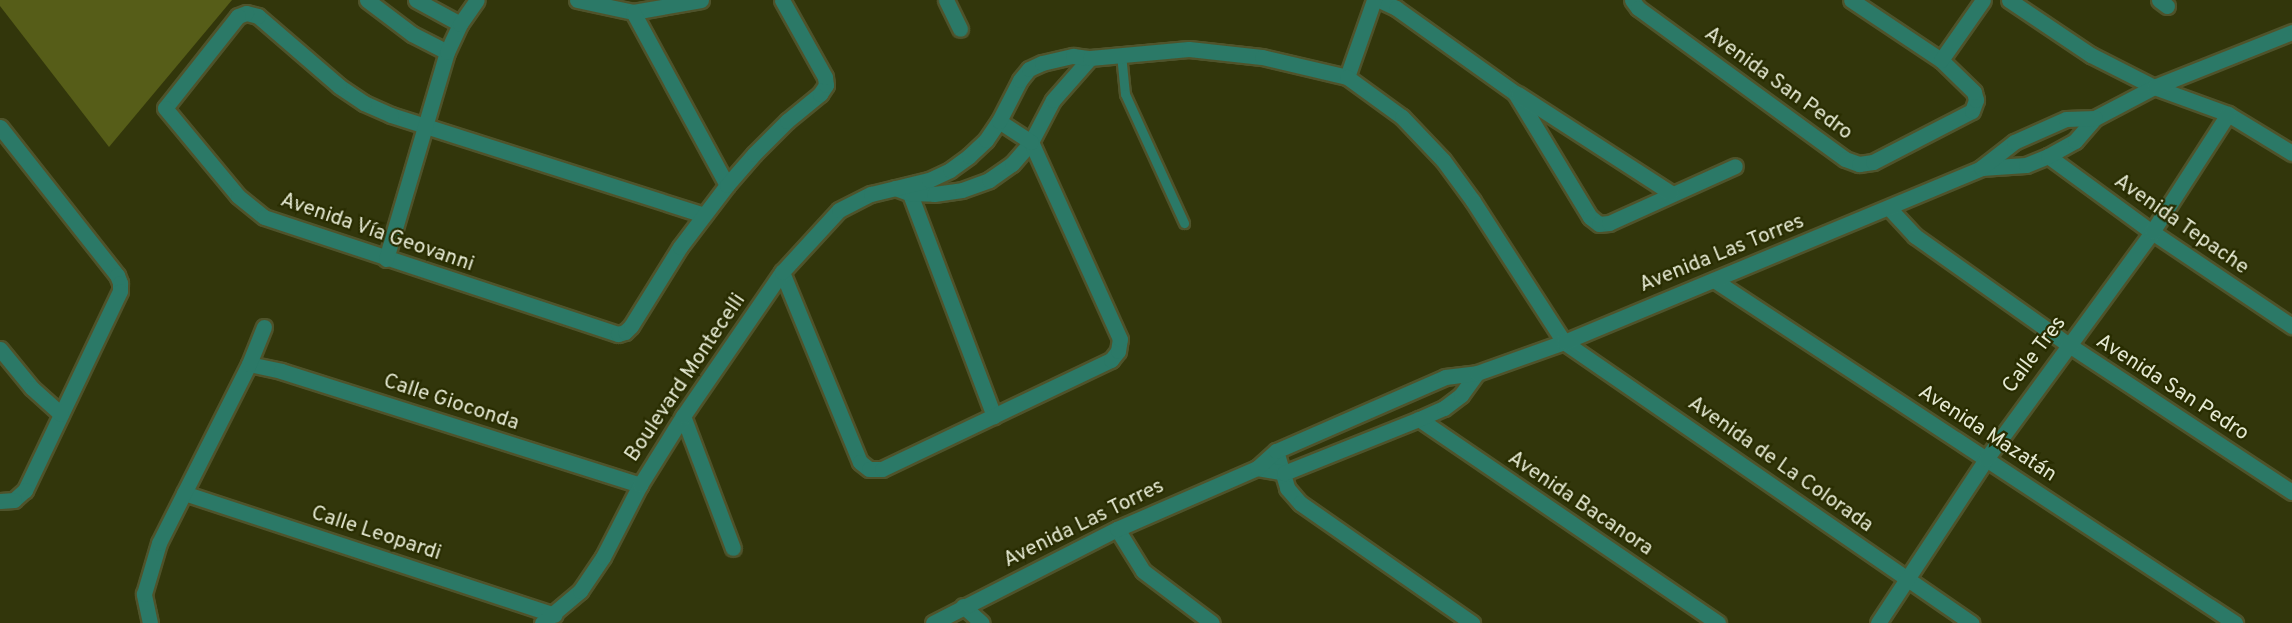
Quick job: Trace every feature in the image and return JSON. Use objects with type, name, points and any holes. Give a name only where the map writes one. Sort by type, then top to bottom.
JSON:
[{"type":"street","points":[[367,0],[412,34],[447,52]]},
{"type":"street","points":[[416,0],[460,24]]},
{"type":"street","points":[[386,259],[447,52],[460,24],[477,0]]},
{"type":"street","points":[[578,0],[633,12],[701,0]]},
{"type":"street","points":[[426,126],[704,215],[727,185],[787,121],[820,94],[826,85],[825,76],[782,0]]},
{"type":"street","points":[[946,0],[960,29]]},
{"type":"street","points":[[1374,0],[1347,77],[1402,117],[1443,160],[1564,342]]},
{"type":"street","points":[[1379,0],[1396,8],[1515,93],[1671,193]]},
{"type":"street","name":"Avenida San Pedro","points":[[1632,0],[1638,8],[1845,159],[1859,164],[1873,162],[1972,111],[1976,100],[1974,92],[1941,60]]},
{"type":"street","points":[[1851,0],[1941,60],[1983,0]]},
{"type":"street","points":[[2009,0],[2091,55],[2154,87],[2228,114],[2292,153]]},
{"type":"street","points":[[633,12],[727,185]]},
{"type":"street","name":"Avenida Vía Geovanni","points":[[426,126],[364,103],[339,86],[258,16],[246,13],[238,16],[165,108],[238,196],[264,217],[610,332],[626,332],[631,326],[704,215]]},
{"type":"street","name":"Avenida Las Torres","points":[[1981,168],[2026,165],[2048,156],[2074,141],[2095,118],[2154,87],[2292,32]]},
{"type":"street","name":"Boulevard Montecelli","points":[[903,189],[950,170],[986,140],[999,121],[1010,95],[1029,69],[1058,58],[1090,58],[1189,49],[1262,57],[1347,77]]},
{"type":"street","name":"Boulevard Montecelli","points":[[548,619],[580,591],[603,557],[640,485],[682,416],[782,272],[839,210],[871,194],[903,189],[962,190],[989,180],[1012,164],[1030,142],[1053,100],[1090,58]]},
{"type":"street","points":[[1515,93],[1590,217],[1599,224],[1609,223],[1735,166]]},
{"type":"street","name":"Calle Tres","points":[[1878,623],[1986,459],[2152,232],[2228,114]]},
{"type":"street","name":"Avenida Las Torres","points":[[933,623],[1117,529],[1257,468],[1276,451],[1445,377],[1477,373],[1564,342],[1981,168],[2014,142],[2066,119],[2095,118]]},
{"type":"street","points":[[782,272],[860,462],[869,469],[882,469],[1112,360],[1118,351],[1119,339],[1030,142],[999,121]]},
{"type":"street","points":[[0,127],[117,275],[120,291],[25,490],[14,500],[1,501]]},
{"type":"street","name":"Avenida Tepache","points":[[2048,156],[2152,232],[2292,326]]},
{"type":"street","points":[[903,189],[994,416]]},
{"type":"street","name":"Avenida San Pedro","points":[[1889,208],[1915,236],[2069,345],[2292,492]]},
{"type":"street","name":"Avenida Mazatán","points":[[1714,280],[2235,623]]},
{"type":"street","points":[[150,623],[144,594],[159,543],[249,364],[264,327]]},
{"type":"street","name":"Avenida de La Colorada","points":[[1564,342],[1972,623]]},
{"type":"street","points":[[0,349],[32,388],[61,414]]},
{"type":"street","name":"Calle Gioconda","points":[[249,364],[280,371],[640,485]]},
{"type":"street","points":[[1257,468],[1284,473],[1419,419],[1444,408],[1461,395],[1477,373]]},
{"type":"street","points":[[682,416],[733,548]]},
{"type":"street","name":"Avenida Bacanora","points":[[1419,419],[1718,623]]},
{"type":"street","points":[[1276,451],[1287,488],[1317,517],[1472,623]]},
{"type":"street","name":"Calle Leopardi","points":[[184,493],[548,619]]},
{"type":"street","points":[[1117,529],[1143,571],[1212,623]]},
{"type":"street","points":[[963,606],[982,623]]},
{"type":"lane","points":[[1121,54],[1125,94],[1184,223]]},
{"type":"green space","points":[[0,0],[232,0],[109,147],[0,6]]}]
